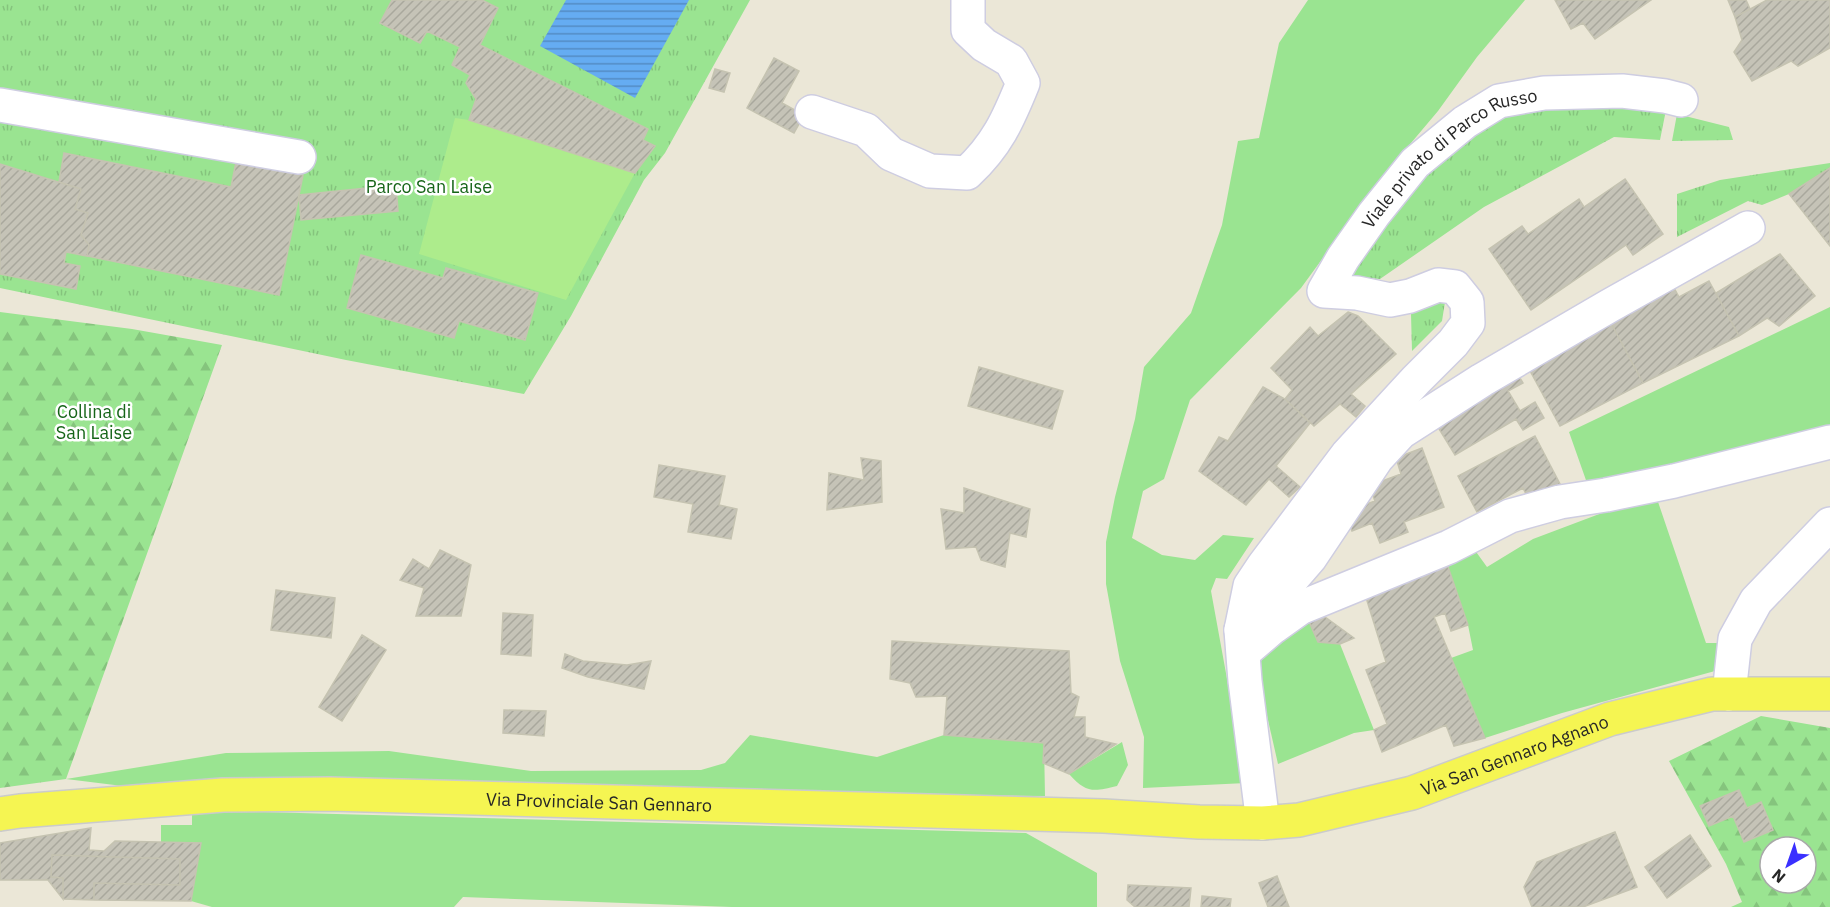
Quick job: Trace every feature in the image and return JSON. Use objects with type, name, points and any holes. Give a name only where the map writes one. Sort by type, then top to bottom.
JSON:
[{"type":"main road","name":"Via San Gennaro Agnano","points":[[1199,822],[1263,823],[1299,820],[1412,793],[1610,719],[1712,694],[1830,694]]},
{"type":"main road","name":"Via Provinciale San Gennaro","points":[[0,814],[223,795],[320,794],[1104,816],[1199,822]]},
{"type":"street","points":[[812,112],[866,130],[891,154],[930,171],[967,172],[982,159],[1007,122],[1023,83],[1011,61],[984,45],[968,30],[968,0]]},
{"type":"street","name":"Viale privato di Parco Russo","points":[[1242,641],[1250,586],[1263,565],[1347,455],[1416,380],[1453,344],[1468,323],[1467,302],[1455,288],[1438,285],[1410,296],[1390,300],[1357,293],[1324,291],[1343,258],[1374,214],[1414,164],[1465,122],[1499,101],[1544,93],[1622,91],[1681,100]]},
{"type":"street","points":[[0,105],[300,157]]},
{"type":"street","points":[[1263,823],[1242,641],[1310,558],[1377,458],[1401,432],[1482,380],[1748,228]]},
{"type":"street","points":[[1242,641],[1272,628],[1300,608],[1449,547],[1510,516],[1560,502],[1606,495],[1674,480],[1830,442]]},
{"type":"street","points":[[1729,694],[1735,639],[1756,601],[1830,524]]},
{"type":"green space","name":"Parco San Laise","points":[[0,0],[750,0],[665,153],[644,180],[571,316],[524,394],[346,360],[0,288]]},
{"type":"green space","points":[[1308,0],[1525,0],[1477,57],[1438,111],[1379,181],[1301,288],[1190,400],[1164,479],[1143,491],[1132,538],[1162,555],[1195,560],[1223,535],[1254,538],[1227,579],[1216,578],[1211,591],[1246,783],[1143,788],[1144,737],[1120,661],[1106,584],[1106,542],[1115,497],[1135,419],[1144,367],[1191,313],[1222,225],[1238,141],[1259,138],[1279,43]]},
{"type":"green space","points":[[1571,104],[1666,110],[1660,140],[1614,137],[1484,207],[1380,279],[1346,276],[1411,183],[1466,134],[1511,109]]},
{"type":"green space","points":[[1677,114],[1729,127],[1733,140],[1672,141]]},
{"type":"green space","points":[[455,118],[469,120],[635,173],[566,300],[419,254]]},
{"type":"green space","points":[[1830,163],[1830,168],[1789,194],[1762,205],[1748,201],[1677,237],[1677,194],[1720,180]]},
{"type":"green space","points":[[1432,297],[1445,302],[1442,321],[1412,351],[1411,314]]},
{"type":"green space","points":[[1830,307],[1830,437],[1587,483],[1569,432]]},
{"type":"green space","name":"Collina di San Laise","points":[[0,312],[132,329],[222,345],[66,779],[0,788]]},
{"type":"green space","points":[[1655,493],[1706,643],[1718,643],[1724,665],[1715,671],[1562,713],[1485,738],[1451,658],[1473,650],[1468,625],[1445,558],[1474,549],[1487,567],[1533,539]]},
{"type":"green space","points":[[1307,617],[1340,644],[1374,730],[1354,733],[1278,764],[1255,663]]},
{"type":"green space","points":[[1761,716],[1830,728],[1830,907],[1731,907],[1742,902],[1726,864],[1669,761]]},
{"type":"green space","points":[[750,735],[877,757],[944,735],[1044,743],[1045,796],[602,791],[155,790],[66,779],[226,753],[389,751],[531,771],[701,770],[725,763]]},
{"type":"green space","points":[[1122,742],[1128,765],[1117,786],[1096,790],[1085,788],[1069,774]]},
{"type":"green space","points":[[192,810],[1026,833],[1097,873],[1097,907],[732,907],[463,897],[454,907],[212,907],[191,901],[201,843],[161,842],[161,825],[192,825]]},
{"type":"water","points":[[566,0],[689,0],[635,98],[540,46]]},
{"type":"building","points":[[392,0],[482,0],[498,8],[480,45],[648,129],[643,140],[655,146],[635,173],[469,120],[476,99],[466,83],[470,75],[452,65],[460,47],[427,31],[420,43],[380,23]]},
{"type":"building","points":[[1555,0],[1651,0],[1595,39],[1583,23],[1571,29]]},
{"type":"building","points":[[1728,0],[1746,0],[1750,9],[1735,17]]},
{"type":"building","points":[[1767,0],[1830,0],[1830,48],[1798,66],[1791,61],[1752,81],[1734,52],[1742,40],[1735,17]]},
{"type":"building","points":[[774,58],[799,71],[782,103],[804,115],[794,133],[747,108]]},
{"type":"building","points":[[715,69],[730,73],[724,92],[709,88]]},
{"type":"building","points":[[64,153],[231,187],[236,162],[303,175],[279,295],[87,256],[89,245],[81,235],[88,213],[75,209],[81,189],[59,182]]},
{"type":"building","points":[[0,164],[81,189],[75,209],[88,213],[81,235],[89,245],[87,256],[66,252],[64,263],[80,266],[76,289],[0,274]]},
{"type":"building","points":[[1830,168],[1830,246],[1789,194]]},
{"type":"building","points":[[1625,179],[1663,234],[1633,255],[1626,245],[1531,310],[1489,249],[1522,226],[1528,234],[1579,199],[1584,207]]},
{"type":"building","points":[[396,185],[398,211],[301,220],[299,195]]},
{"type":"building","points":[[1780,254],[1815,296],[1779,326],[1767,318],[1739,336],[1716,293]]},
{"type":"building","points":[[361,255],[443,278],[446,268],[538,293],[525,340],[459,321],[454,338],[347,308]]},
{"type":"building","points":[[1709,281],[1739,336],[1643,383],[1611,323],[1673,286],[1679,297]]},
{"type":"building","points":[[1348,312],[1358,316],[1396,354],[1351,394],[1365,406],[1356,417],[1340,404],[1314,426],[1285,399],[1292,390],[1271,368],[1310,327],[1318,336]]},
{"type":"building","points":[[1611,323],[1643,383],[1560,426],[1528,367]]},
{"type":"building","points":[[979,367],[1063,391],[1052,429],[968,406]]},
{"type":"building","points":[[1515,370],[1523,383],[1508,391],[1520,411],[1535,402],[1544,418],[1523,430],[1516,419],[1455,455],[1433,419]]},
{"type":"building","points":[[1263,387],[1285,399],[1310,423],[1276,466],[1300,487],[1289,497],[1269,479],[1246,505],[1199,471],[1219,437],[1228,441]]},
{"type":"building","points":[[1535,436],[1560,484],[1529,500],[1523,488],[1477,512],[1458,476]]},
{"type":"building","points":[[1422,448],[1444,507],[1404,522],[1408,532],[1380,543],[1372,523],[1352,531],[1345,512],[1375,501],[1369,486],[1401,474],[1396,458]]},
{"type":"building","points":[[861,458],[881,461],[882,502],[827,510],[829,473],[864,480]]},
{"type":"building","points":[[659,465],[725,476],[719,505],[737,509],[731,539],[688,532],[693,504],[654,497]]},
{"type":"building","points":[[964,488],[1030,509],[1026,537],[1010,533],[1005,567],[981,560],[976,547],[946,549],[941,509],[964,513]]},
{"type":"building","points":[[440,550],[471,565],[461,616],[416,616],[424,588],[400,580],[413,559],[429,569]]},
{"type":"building","points":[[1445,558],[1468,625],[1451,631],[1445,613],[1434,617],[1485,738],[1454,746],[1446,725],[1382,752],[1374,730],[1387,724],[1366,670],[1386,662],[1364,591]]},
{"type":"building","points":[[276,590],[335,598],[331,638],[271,630]]},
{"type":"building","points":[[503,613],[533,615],[531,656],[501,654]]},
{"type":"building","points":[[1307,617],[1325,617],[1354,638],[1340,644],[1318,642]]},
{"type":"building","points":[[362,635],[386,650],[342,721],[319,707]]},
{"type":"building","points":[[892,641],[1069,651],[1071,693],[1079,697],[1074,717],[1085,717],[1085,737],[1116,744],[1069,774],[1043,763],[1044,743],[944,735],[947,696],[916,697],[910,683],[890,679]]},
{"type":"building","points":[[565,654],[583,661],[627,665],[651,661],[644,689],[588,677],[562,668]]},
{"type":"building","points":[[504,710],[546,711],[544,736],[503,733]]},
{"type":"building","points":[[1739,790],[1747,808],[1761,802],[1773,830],[1744,842],[1733,816],[1709,826],[1700,806]]},
{"type":"building","points":[[91,828],[89,850],[104,851],[115,841],[201,843],[191,901],[94,900],[94,883],[180,885],[180,859],[52,855],[51,877],[63,878],[63,899],[48,880],[0,880],[0,843]]},
{"type":"building","points":[[1615,832],[1637,887],[1583,907],[1532,907],[1524,887],[1537,862]]},
{"type":"building","points":[[1690,835],[1711,866],[1667,898],[1645,867]]},
{"type":"building","points":[[52,855],[180,859],[180,885],[94,883],[94,900],[63,899],[63,878],[51,877]]},
{"type":"building","points":[[1277,876],[1289,907],[1268,907],[1259,883]]},
{"type":"building","points":[[1128,885],[1191,888],[1189,907],[1135,907],[1127,900]]},
{"type":"building","points":[[1202,896],[1231,899],[1230,907],[1201,907]]}]
